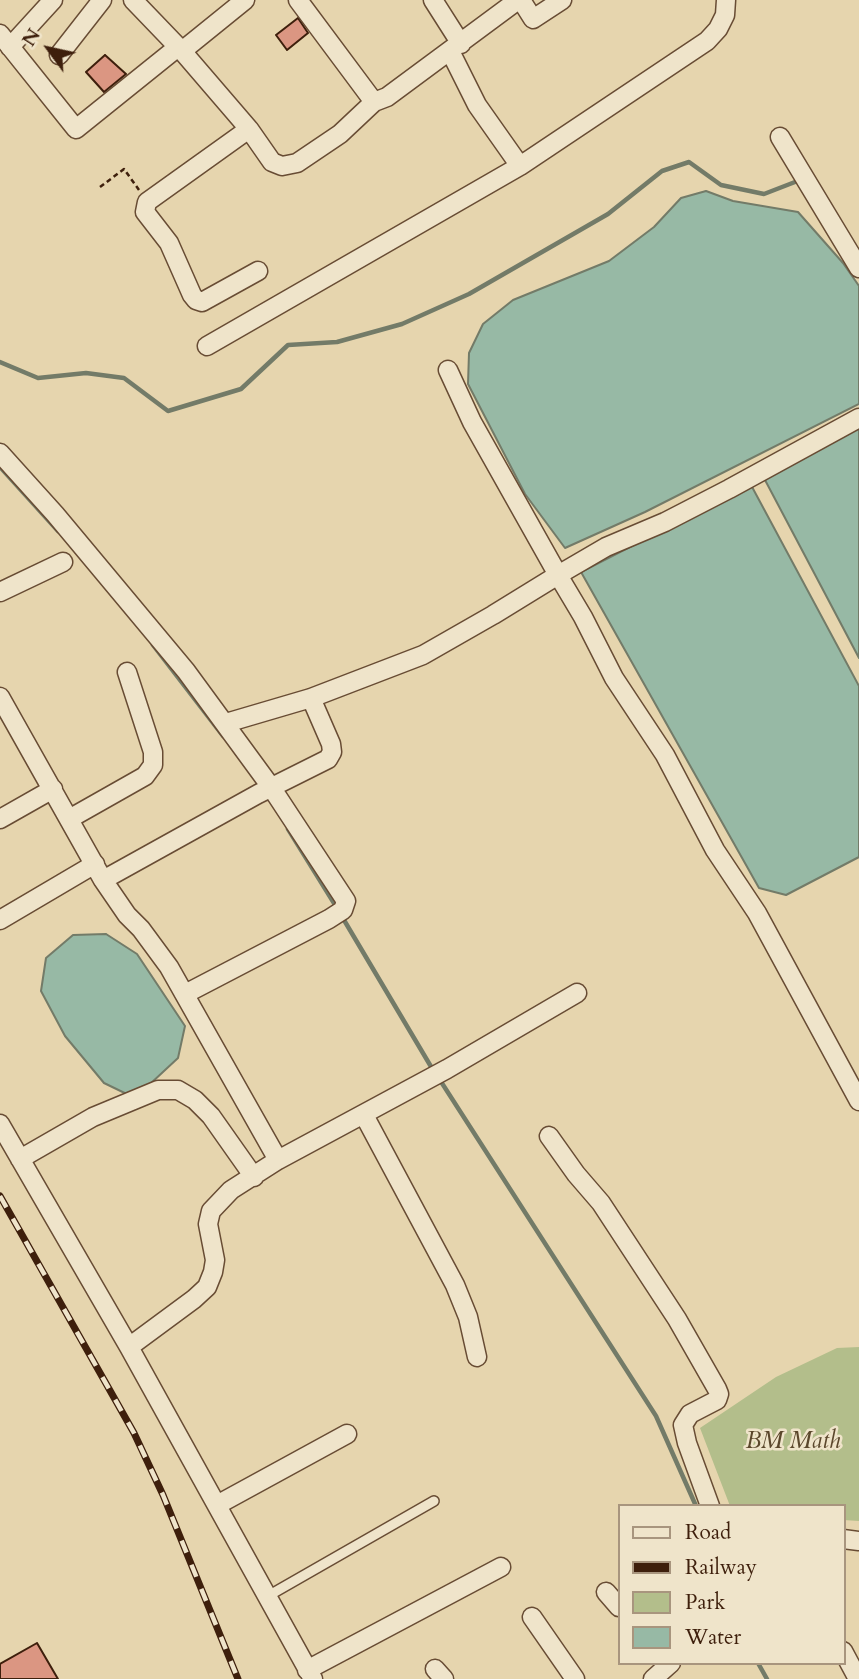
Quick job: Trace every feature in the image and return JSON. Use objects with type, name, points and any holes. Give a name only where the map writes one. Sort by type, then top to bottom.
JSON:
[{"type":"street","points":[[53,0],[5,40],[76,129],[245,0]]},
{"type":"street","points":[[59,55],[102,0]]},
{"type":"street","points":[[298,0],[374,102]]},
{"type":"street","points":[[433,0],[455,47],[477,105],[520,166]]},
{"type":"street","points":[[142,3],[249,129],[272,162],[289,166],[340,134],[374,102],[387,96],[519,0],[533,19],[562,0]]},
{"type":"street","points":[[207,346],[520,166],[707,41],[718,29],[725,15],[726,0]]},
{"type":"street","points":[[249,129],[147,202],[145,212],[169,243],[196,300],[202,302],[258,271]]},
{"type":"street","points":[[780,137],[859,268]]},
{"type":"street","points":[[448,370],[472,422],[583,617],[614,678],[665,755],[715,850],[757,913],[859,1101]]},
{"type":"street","points":[[226,723],[311,698],[423,655],[606,547],[665,522],[859,418]]},
{"type":"street","points":[[0,453],[55,514],[186,671],[226,723],[266,790],[344,897],[346,904],[340,912],[185,994]]},
{"type":"street","points":[[0,592],[63,562]]},
{"type":"street","points":[[69,819],[145,776],[153,765],[153,752],[127,672]]},
{"type":"street","points":[[0,697],[99,872],[127,915],[155,947],[185,994],[278,1160]]},
{"type":"street","points":[[0,920],[321,764],[332,752],[331,744],[311,698]]},
{"type":"street","points":[[0,819],[53,789]]},
{"type":"street","points":[[129,1347],[206,1287],[215,1260],[208,1224],[211,1211],[231,1190],[278,1160],[447,1069],[577,993]]},
{"type":"street","points":[[20,1159],[103,1112],[158,1090],[178,1090],[195,1100],[211,1116],[254,1177]]},
{"type":"street","points":[[364,1115],[455,1285],[468,1317],[477,1357]]},
{"type":"street","points":[[0,1124],[129,1347],[310,1674],[501,1567]]},
{"type":"street","points":[[549,1136],[601,1203],[677,1319],[717,1389],[717,1400],[690,1414],[683,1425],[709,1504]]},
{"type":"street","points":[[217,1505],[347,1434]]},
{"type":"street","points":[[606,1592],[618,1606]]},
{"type":"street","points":[[532,1618],[575,1679]]},
{"type":"street","points":[[845,1655],[858,1679]]},
{"type":"lane","points":[[268,1596],[434,1501]]},
{"type":"path","points":[[100,187],[124,169],[147,202]]},
{"type":"green space","name":"BM Math","points":[[859,1347],[859,1521],[845,1520],[845,1504],[729,1504],[700,1428],[776,1377],[837,1348]]},
{"type":"water","points":[[706,191],[733,201],[798,212],[843,263],[859,286],[859,404],[645,512],[565,548],[525,494],[468,384],[469,353],[483,324],[513,300],[609,261],[654,227],[681,198]]},
{"type":"water","points":[[859,421],[859,658],[765,480],[773,463]]},
{"type":"water","points":[[751,485],[859,686],[859,857],[786,895],[759,888],[581,572]]},
{"type":"water","points":[[106,934],[137,954],[185,1026],[178,1058],[135,1098],[104,1083],[65,1036],[41,991],[46,958],[73,935]]},
{"type":"building","points":[[298,18],[308,33],[287,50],[276,35]]},
{"type":"building","points":[[105,55],[126,74],[104,92],[86,72]]},
{"type":"building","points":[[37,1643],[58,1679],[0,1679],[0,1664]]},
{"type":"waterway","points":[[0,362],[38,378],[86,373],[124,378],[168,411],[241,389],[288,345],[337,342],[402,324],[469,294],[608,214],[662,171],[689,162],[721,185],[764,194],[795,182]]},
{"type":"waterway","points":[[0,467],[58,531]]},
{"type":"waterway","points":[[153,645],[223,736]]},
{"type":"waterway","points":[[288,829],[337,908]]},
{"type":"waterway","points":[[341,915],[433,1070]]},
{"type":"waterway","points":[[438,1077],[656,1416],[695,1504]]},
{"type":"waterway","points":[[759,1665],[767,1679]]},
{"type":"railway","points":[[0,1196],[134,1433],[163,1495],[238,1679]]}]
